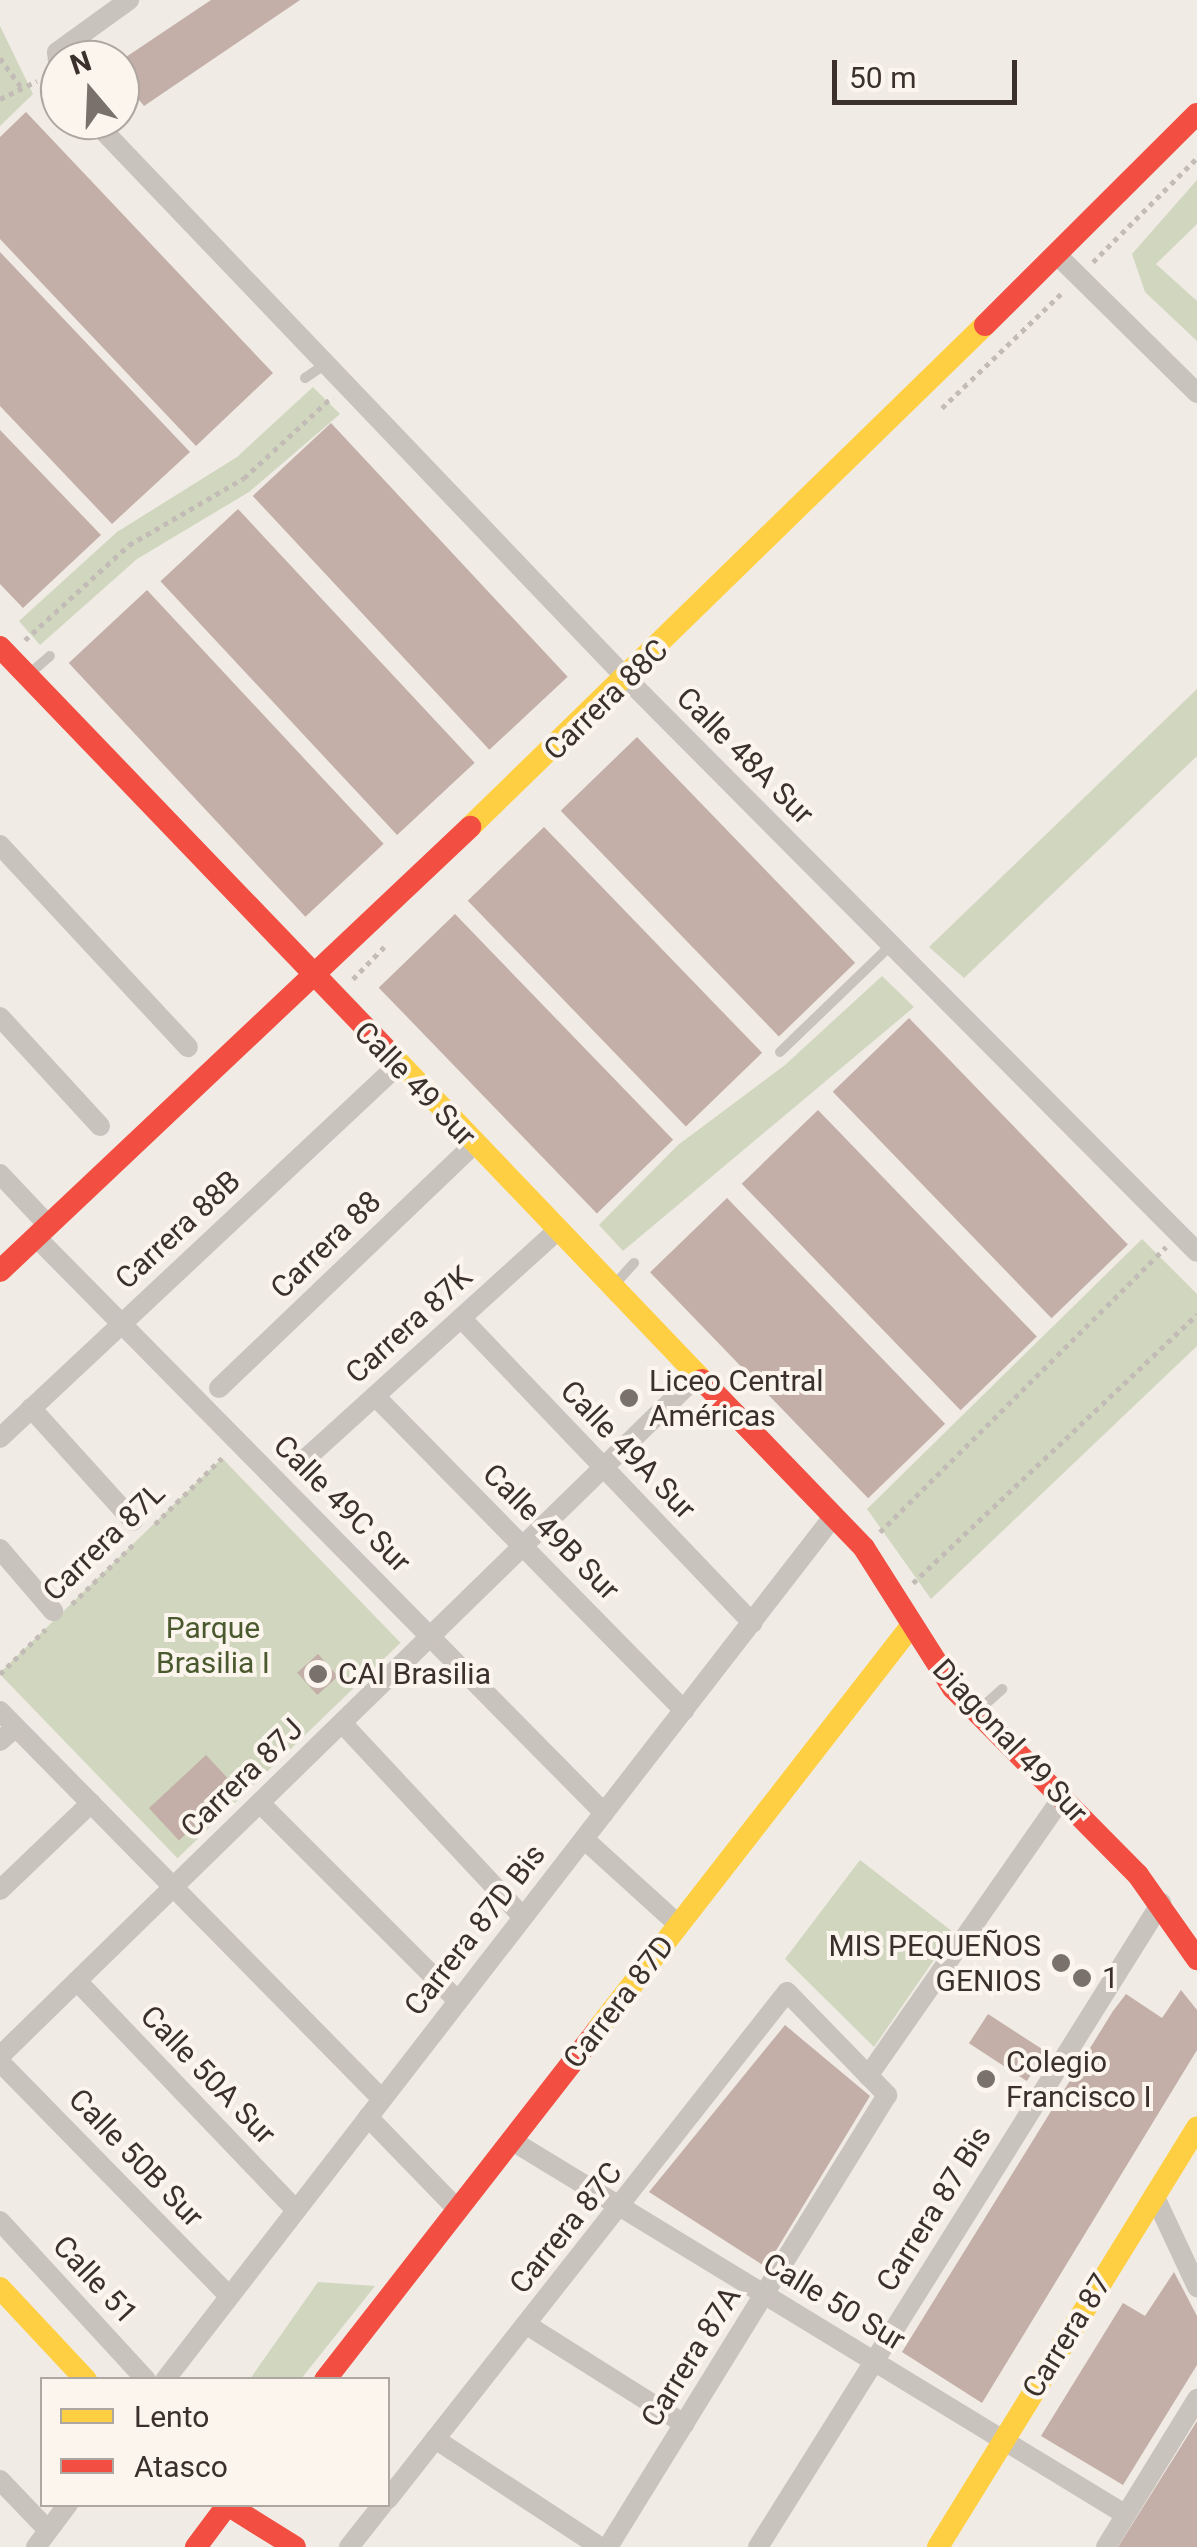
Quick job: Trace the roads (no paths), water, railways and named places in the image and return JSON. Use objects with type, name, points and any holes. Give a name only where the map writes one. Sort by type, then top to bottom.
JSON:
[{"type":"street","points":[[89,40],[128,0]]},
{"type":"street","name":"Carrera 88C","points":[[0,1271],[315,979],[627,679],[1058,257],[1197,114]]},
{"type":"street","name":"Calle 48A Sur","points":[[112,140],[627,679],[1197,1252]]},
{"type":"street","points":[[1058,257],[1197,392]]},
{"type":"street","name":"Calle 49 Sur","points":[[4,652],[833,1517]]},
{"type":"street","points":[[0,845],[188,1047]]},
{"type":"street","points":[[0,1017],[100,1126]]},
{"type":"street","name":"Carrera 88B","points":[[0,1438],[398,1065]]},
{"type":"street","name":"Carrera 88","points":[[219,1388],[474,1144]]},
{"type":"street","name":"Calle 49C Sur","points":[[0,1174],[43,1232],[122,1324],[604,1813]]},
{"type":"street","name":"Carrera 87K","points":[[301,1463],[557,1231]]},
{"type":"street","name":"Calle 49A Sur","points":[[460,1318],[752,1622]]},
{"type":"street","name":"Carrera 87J","points":[[0,2059],[698,1376]]},
{"type":"street","name":"Calle 49B Sur","points":[[375,1396],[684,1710]]},
{"type":"street","points":[[31,1408],[133,1520]]},
{"type":"street","name":"Diagonal 49 Sur","points":[[833,1517],[864,1548],[912,1625],[976,1713],[1161,1903],[1197,1958]]},
{"type":"street","name":"Carrera 87D Bis","points":[[167,2377],[833,1517]]},
{"type":"street","points":[[0,1549],[58,1614]]},
{"type":"street","name":"Carrera 87D","points":[[327,2377],[912,1625]]},
{"type":"street","points":[[0,1710],[8,1734],[91,1803],[382,2099]]},
{"type":"street","points":[[342,1723],[523,1917]]},
{"type":"street","points":[[868,2076],[1062,1798]]},
{"type":"street","points":[[0,1890],[91,1803]]},
{"type":"street","points":[[260,1803],[458,2001]]},
{"type":"street","points":[[584,1839],[679,1925]]},
{"type":"street","name":"Carrera 87 Bis","points":[[758,2547],[1161,1903]]},
{"type":"street","name":"Calle 50A Sur","points":[[77,1981],[296,2210]]},
{"type":"street","name":"Carrera 87C","points":[[390,2496],[621,2208],[787,1992],[868,2076]]},
{"type":"street","name":"Calle 50B Sur","points":[[0,2059],[229,2296]]},
{"type":"street","name":"Carrera 87A","points":[[608,2547],[886,2095],[868,2076]]},
{"type":"street","points":[[368,2117],[457,2210]]},
{"type":"street","name":"Carrera 87","points":[[938,2547],[1197,2126]]},
{"type":"street","name":"Calle 50 Sur","points":[[511,2140],[1126,2516]]},
{"type":"street","points":[[1154,2195],[1197,2287]]},
{"type":"street","name":"Calle 51","points":[[0,2221],[143,2377]]},
{"type":"street","points":[[0,2288],[83,2377]]},
{"type":"street","points":[[527,2325],[684,2424]]},
{"type":"street","points":[[1106,2547],[1197,2398]]},
{"type":"street","points":[[436,2439],[600,2547]]},
{"type":"street","points":[[0,2480],[42,2539],[66,2507]]},
{"type":"street","points":[[196,2547],[226,2507]]},
{"type":"street","points":[[230,2507],[295,2547]]},
{"type":"street","name":"Carrera 87C","points":[[349,2547],[381,2507]]},
{"type":"lane","points":[[305,378],[326,363]]},
{"type":"lane","points":[[27,676],[50,656]]},
{"type":"lane","points":[[780,1052],[891,945]]},
{"type":"lane","points":[[612,1288],[634,1263]]},
{"type":"lane","points":[[976,1713],[1002,1689]]},
{"type":"place","name":"Liceo Central Américas","points":[[629,1398]]},
{"type":"place","name":"CAI Brasilia","points":[[318,1674]]},
{"type":"place","name":"MIS PEQUEÑOS GENIOS","points":[[1061,1963]]},
{"type":"place","name":"1","points":[[1082,1978]]},
{"type":"place","name":"Colegio Francisco I","points":[[986,2079]]},
{"type":"park label","name":"Parque Brasilia I","points":[[213,1645]]}]
